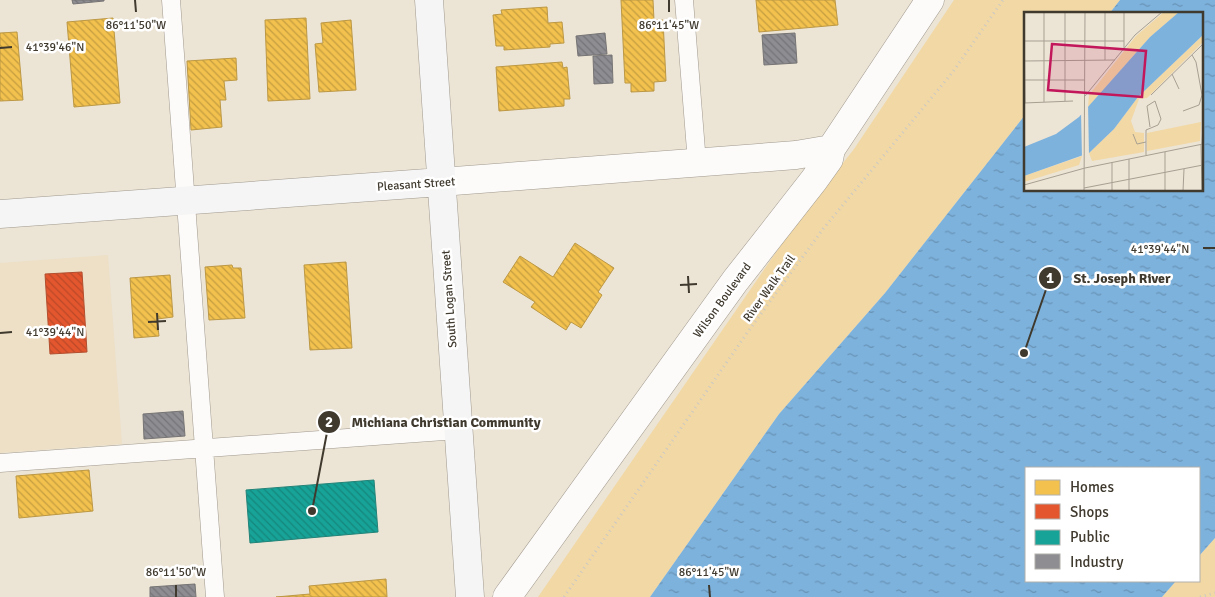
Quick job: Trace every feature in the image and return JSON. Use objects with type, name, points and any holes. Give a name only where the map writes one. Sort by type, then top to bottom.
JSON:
[{"type":"street","name":"South Logan Street","points":[[429,0],[470,597]]},
{"type":"street","name":"Wilson Boulevard","points":[[507,597],[735,281],[829,159],[831,150],[930,0]]},
{"type":"street","name":"Pleasant Street","points":[[0,214],[697,163],[796,155],[831,150]]},
{"type":"lane","points":[[171,0],[215,597]]},
{"type":"lane","points":[[684,0],[697,163]]},
{"type":"lane","points":[[0,463],[458,430]]},
{"type":"path","name":"River Walk Trail","points":[[564,597],[747,333],[823,229],[952,73],[1002,0]]},
{"type":"path","points":[[1200,597],[1215,593]]},
{"type":"shaded area","points":[[954,0],[1120,0],[1111,12],[1024,12],[1024,116],[885,293],[779,414],[650,597],[538,597],[799,219],[854,149]]},
{"type":"shaded area","points":[[108,255],[122,444],[0,453],[0,263]]},
{"type":"shaded area","points":[[1215,538],[1215,597],[1162,597],[1175,582],[1200,582],[1200,555]]},
{"type":"water","points":[[1120,0],[1215,0],[1215,538],[1200,555],[1200,467],[1025,467],[1025,582],[1175,582],[1162,597],[650,597],[779,414],[885,293],[1024,116],[1024,191],[1202,191],[1202,12],[1111,12]]},
{"type":"building: Homes","points":[[621,0],[653,0],[654,20],[663,20],[666,81],[654,82],[654,91],[631,92],[631,83],[625,83]]},
{"type":"building: Homes","points":[[756,0],[835,0],[838,25],[759,32]]},
{"type":"building: Homes","points":[[547,7],[548,23],[562,22],[564,43],[550,44],[550,47],[504,50],[504,46],[496,46],[493,15],[502,14],[501,10]]},
{"type":"building: Homes","points":[[113,18],[120,103],[74,107],[67,22]]},
{"type":"building: Homes","points":[[306,18],[310,99],[268,101],[265,20]]},
{"type":"building: Homes","points":[[351,20],[356,90],[319,92],[315,44],[323,43],[321,23]]},
{"type":"building: Homes","points":[[17,32],[23,100],[0,101],[0,33]]},
{"type":"building: Homes","points":[[236,58],[237,80],[224,81],[226,100],[220,100],[222,127],[191,130],[187,61]]},
{"type":"building: Homes","points":[[562,62],[563,68],[567,67],[570,99],[564,99],[564,106],[499,111],[496,67]]},
{"type":"building: Homes","points":[[575,243],[614,268],[598,292],[602,295],[581,328],[571,322],[566,330],[531,307],[535,302],[503,282],[520,256],[553,277]]},
{"type":"building: Homes","points":[[346,262],[352,348],[310,350],[304,265]]},
{"type":"building: Homes","points":[[232,265],[233,268],[241,268],[245,318],[209,320],[205,267]]},
{"type":"building: Homes","points":[[170,275],[173,317],[157,319],[159,336],[134,338],[130,278]]},
{"type":"building: Homes","points":[[89,470],[93,511],[19,518],[16,476]]},
{"type":"building: Homes","points":[[386,579],[387,597],[276,597],[310,594],[309,586]]},
{"type":"building: Shops","points":[[82,272],[87,352],[50,354],[45,274]]},
{"type":"building: Public","points":[[374,480],[378,532],[250,543],[246,490]]},
{"type":"building: Industry","points":[[72,0],[104,0],[104,1],[73,4]]},
{"type":"building: Industry","points":[[605,33],[607,54],[578,56],[576,36]]},
{"type":"building: Industry","points":[[795,33],[797,63],[764,65],[762,35]]},
{"type":"building: Industry","points":[[612,55],[613,83],[594,84],[593,56]]},
{"type":"building: Industry","points":[[183,411],[185,436],[144,439],[143,414]]},
{"type":"building: Industry","points":[[195,584],[196,597],[150,597],[150,587]]},
{"type":"place","name":"St. Joseph River","points":[[1024,353]]},
{"type":"place","name":"Michiana Christian Community","points":[[312,511]]}]
